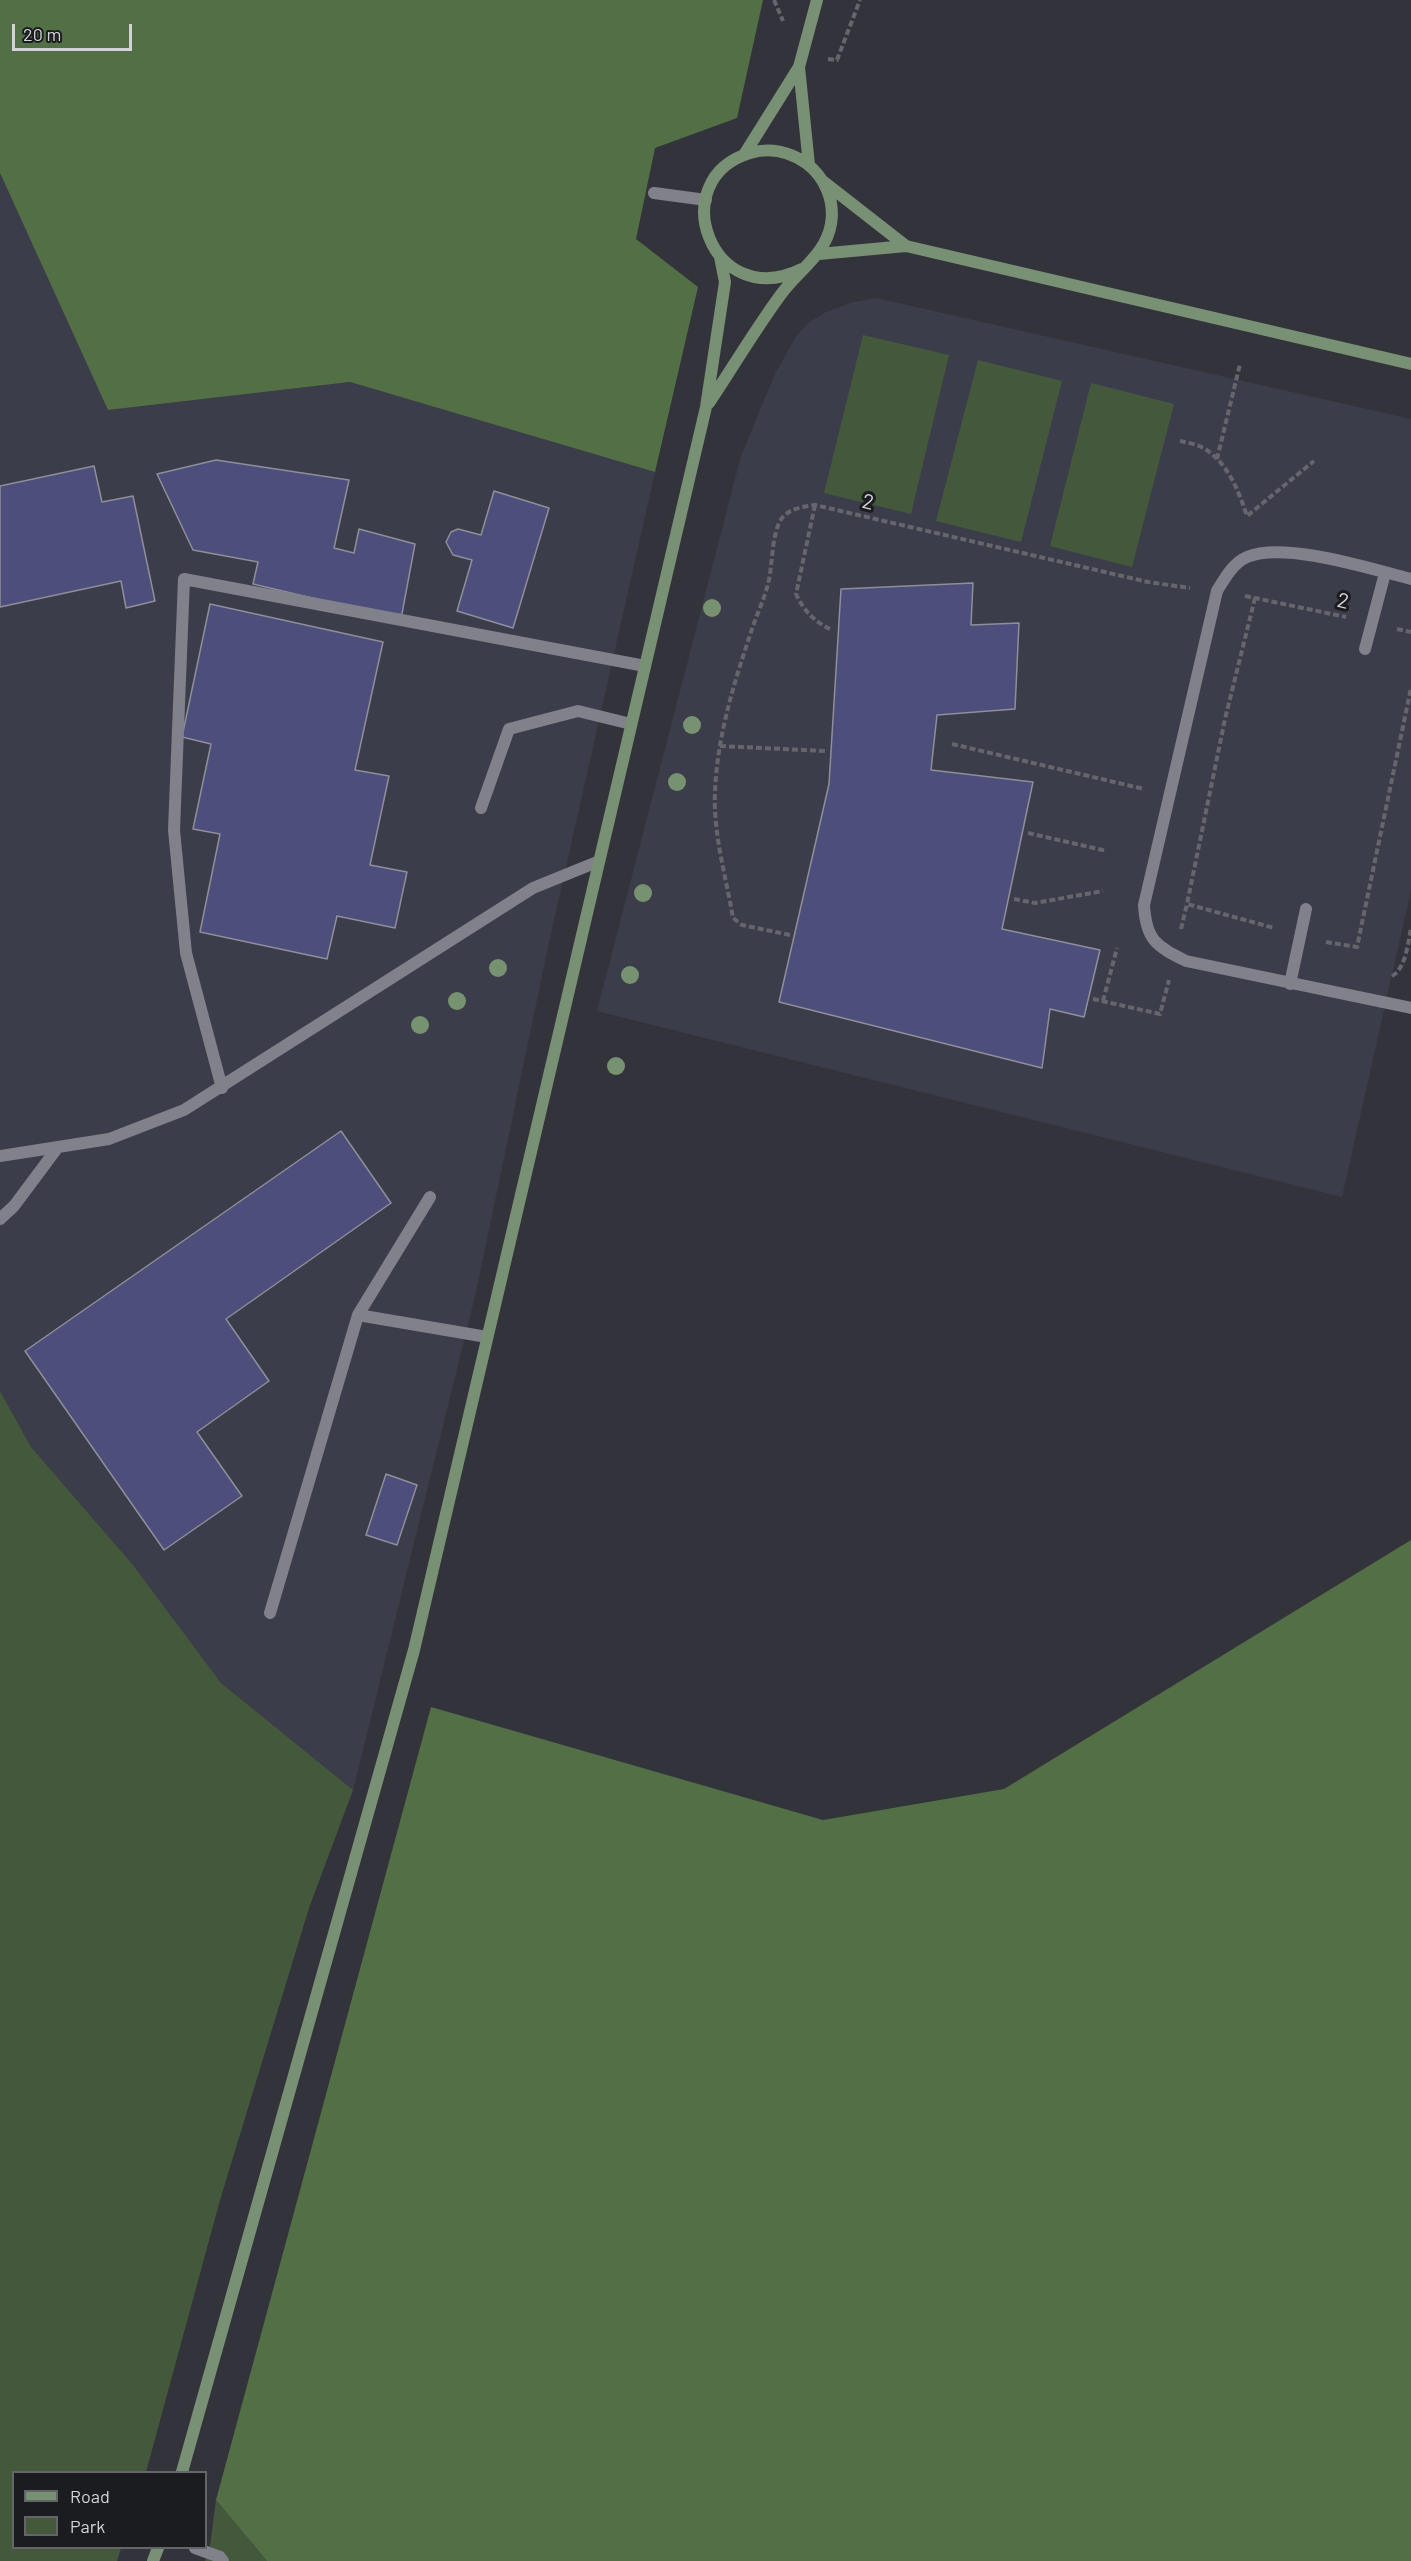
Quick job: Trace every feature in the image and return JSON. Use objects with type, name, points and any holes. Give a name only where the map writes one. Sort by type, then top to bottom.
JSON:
[{"type":"street","points":[[744,155],[800,62],[817,0]]},
{"type":"street","points":[[800,62],[809,165]]},
{"type":"street","points":[[182,2471],[414,1650],[597,862],[706,407],[725,282],[720,257],[706,231],[706,200],[719,173],[744,155],[757,151],[785,152],[809,165],[823,181],[906,246]]},
{"type":"street","points":[[720,257],[744,274],[759,278],[789,275],[802,268],[819,254],[830,230],[832,218],[830,199],[823,181]]},
{"type":"street","points":[[654,193],[706,200]]},
{"type":"street","points":[[819,254],[906,246],[1411,363]]},
{"type":"street","points":[[706,407],[782,293],[802,268]]},
{"type":"street","points":[[1411,579],[1292,552],[1248,556],[1233,567],[1217,591],[1144,904],[1150,937],[1160,948],[1186,962],[1411,1008]]},
{"type":"street","points":[[1365,649],[1385,573]]},
{"type":"street","points":[[222,1088],[186,953],[174,830],[184,579],[645,666]]},
{"type":"street","points":[[481,808],[509,729],[578,711],[631,724]]},
{"type":"street","points":[[0,1156],[109,1139],[184,1110],[222,1088],[533,888],[597,862]]},
{"type":"street","points":[[1290,984],[1306,909]]},
{"type":"street","points":[[0,1219],[14,1206],[58,1147]]},
{"type":"street","points":[[270,1613],[358,1315],[430,1197]]},
{"type":"street","points":[[358,1315],[486,1338]]},
{"type":"street","points":[[200,2549],[220,2557],[223,2561]]},
{"type":"path","points":[[800,62],[837,60],[860,0]]},
{"type":"path","points":[[1217,460],[1240,363]]},
{"type":"path","points":[[1180,441],[1206,449],[1217,460],[1239,490],[1246,516],[1314,461]]},
{"type":"path","points":[[790,935],[742,925],[733,918],[714,794],[720,746],[729,704],[768,586],[774,555],[775,534],[782,519],[790,511],[815,505],[796,594],[802,607],[817,622],[830,628]]},
{"type":"path","name":"2","points":[[815,505],[1148,582],[1255,598],[1411,632]]},
{"type":"path","points":[[1255,598],[1225,719],[1187,904],[1301,936]]},
{"type":"path","points":[[1320,949],[1321,941],[1357,947],[1411,688]]},
{"type":"path","points":[[952,744],[1169,795]]},
{"type":"path","points":[[720,746],[825,752]]},
{"type":"path","points":[[1028,833],[1107,851]]},
{"type":"path","points":[[1014,899],[1035,903],[1103,891]]},
{"type":"path","points":[[1389,978],[1398,973],[1411,928]]},
{"type":"path","points":[[1103,1001],[1117,948]]},
{"type":"shaded area","points":[[0,173],[109,410],[350,382],[655,472],[549,942],[476,1292],[353,1790],[221,1683],[133,1565],[31,1447],[0,1391]]},
{"type":"shaded area","points":[[876,298],[1411,419],[1411,890],[1342,1197],[597,1011],[741,456],[775,374],[795,338],[808,323],[824,313],[850,303]]},
{"type":"green space","points":[[0,0],[763,0],[737,118],[655,148],[636,239],[698,287],[655,472],[350,382],[108,410],[0,173]]},
{"type":"green space","points":[[863,335],[949,355],[911,514],[824,493]]},
{"type":"green space","points":[[978,360],[1062,381],[1021,542],[936,521]]},
{"type":"green space","points":[[1091,383],[1174,404],[1132,567],[1050,546]]},
{"type":"green space","points":[[0,1391],[31,1447],[133,1565],[221,1683],[353,1790],[309,1908],[220,2200],[146,2471],[12,2471],[12,2549],[121,2549],[117,2561],[0,2561]]},
{"type":"green space","points":[[1411,1540],[1411,2561],[267,2561],[216,2500],[431,1707],[823,1820],[1004,1789]]},
{"type":"green space","points":[[216,2500],[267,2561],[205,2561],[210,2546]]},
{"type":"building","points":[[216,460],[349,480],[334,548],[354,553],[359,529],[415,544],[401,619],[253,584],[258,562],[193,550],[157,474]]},
{"type":"building","points":[[94,466],[102,502],[133,496],[155,601],[126,608],[121,581],[0,607],[0,486]]},
{"type":"building","points":[[494,491],[549,508],[513,628],[457,611],[472,560],[453,555],[446,542],[451,532],[458,529],[481,535]]},
{"type":"building","points":[[973,583],[971,625],[1019,623],[1015,709],[937,715],[931,770],[1033,782],[1002,929],[1100,950],[1084,1017],[1050,1009],[1042,1068],[779,1002],[829,784],[841,589]]},
{"type":"building","points":[[210,604],[383,642],[355,770],[389,776],[370,865],[407,872],[395,928],[337,916],[327,959],[200,932],[220,834],[193,829],[211,744],[182,737]]},
{"type":"building","points":[[341,1131],[391,1203],[226,1319],[269,1381],[197,1432],[242,1496],[164,1550],[25,1351]]},
{"type":"building","points":[[386,1474],[417,1485],[397,1545],[366,1535]]}]
